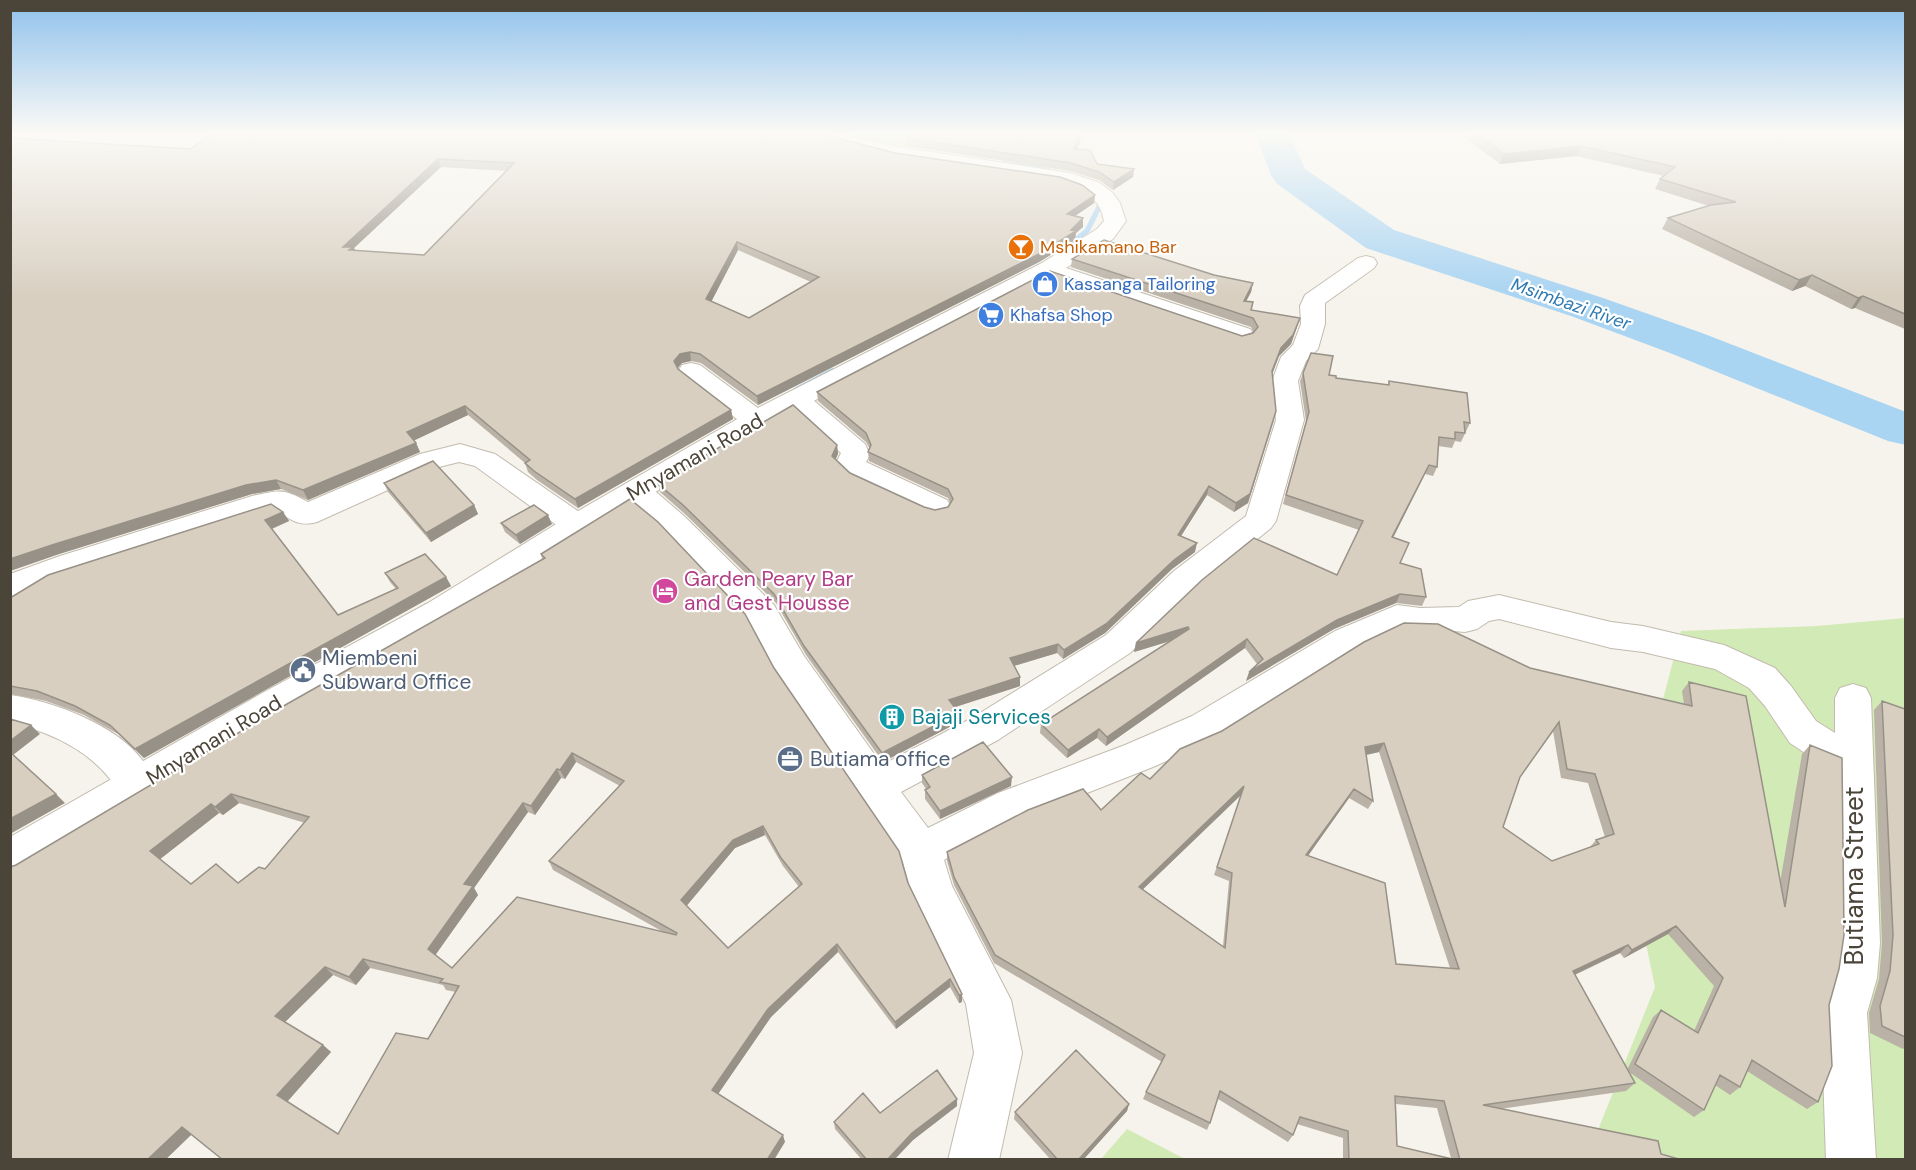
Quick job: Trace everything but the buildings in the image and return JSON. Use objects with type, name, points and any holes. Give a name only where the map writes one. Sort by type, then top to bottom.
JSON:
[{"type":"street","name":"Mnyamani Road","points":[[10,859],[279,701],[440,612],[577,525],[637,492],[756,420],[1048,269],[1106,234],[1115,221],[1114,207],[1104,195],[1093,188]]},
{"type":"street","points":[[875,787],[984,729],[1118,644],[1186,579],[1260,521],[1290,420],[1285,381],[1294,357],[1305,349],[1313,324],[1314,300],[1366,263]]},
{"type":"street","points":[[1048,269],[1241,334]]},
{"type":"street","points":[[691,371],[756,420]]},
{"type":"street","points":[[796,400],[855,450],[856,455],[850,465],[867,476],[936,507]]},
{"type":"street","points":[[10,587],[71,564],[219,519],[252,506],[281,500],[306,515],[413,466],[460,453],[486,460],[577,525]]},
{"type":"street","points":[[637,492],[673,523],[762,614],[791,666],[921,852],[932,891],[988,1000],[998,1053],[973,1160]]},
{"type":"street","points":[[921,852],[1012,806],[1139,756],[1204,727],[1347,640],[1397,616],[1420,620],[1441,618],[1465,620],[1480,610],[1499,607],[1611,635],[1643,639],[1712,654],[1762,678],[1778,696],[1803,732],[1818,742],[1854,757]]},
{"type":"street","name":"Butiama Street","points":[[1851,1160],[1844,1013],[1854,978],[1858,943],[1853,698]]},
{"type":"street","points":[[10,709],[27,710],[84,733],[133,774],[136,786]]},
{"type":"green space","points":[[1905,618],[1905,1159],[1586,1160],[1655,987],[1625,843],[1681,631],[1817,626]]},
{"type":"green space","points":[[1127,1129],[1185,1159],[1101,1159]]},
{"type":"waterway","name":"Msimbazi River","points":[[1307,188],[1380,239],[1587,307],[1686,343],[1906,430]]},
{"type":"waterway","points":[[1064,251],[1088,230],[1101,203]]},
{"type":"waterway","points":[[798,388],[832,371]]},
{"type":"place","name":"Mshikamano Bar","points":[[1021,247]]},
{"type":"place","name":"Kassanga Tailoring","points":[[1045,284]]},
{"type":"place","name":"Khafsa Shop","points":[[991,315]]},
{"type":"place","name":"Garden Peary Bar and Gest Housse","points":[[665,591]]},
{"type":"place","name":"Miembeni Subward Office","points":[[303,670]]},
{"type":"place","name":"Bajaji Services","points":[[892,717]]},
{"type":"place","name":"Butiama office","points":[[790,759]]}]
